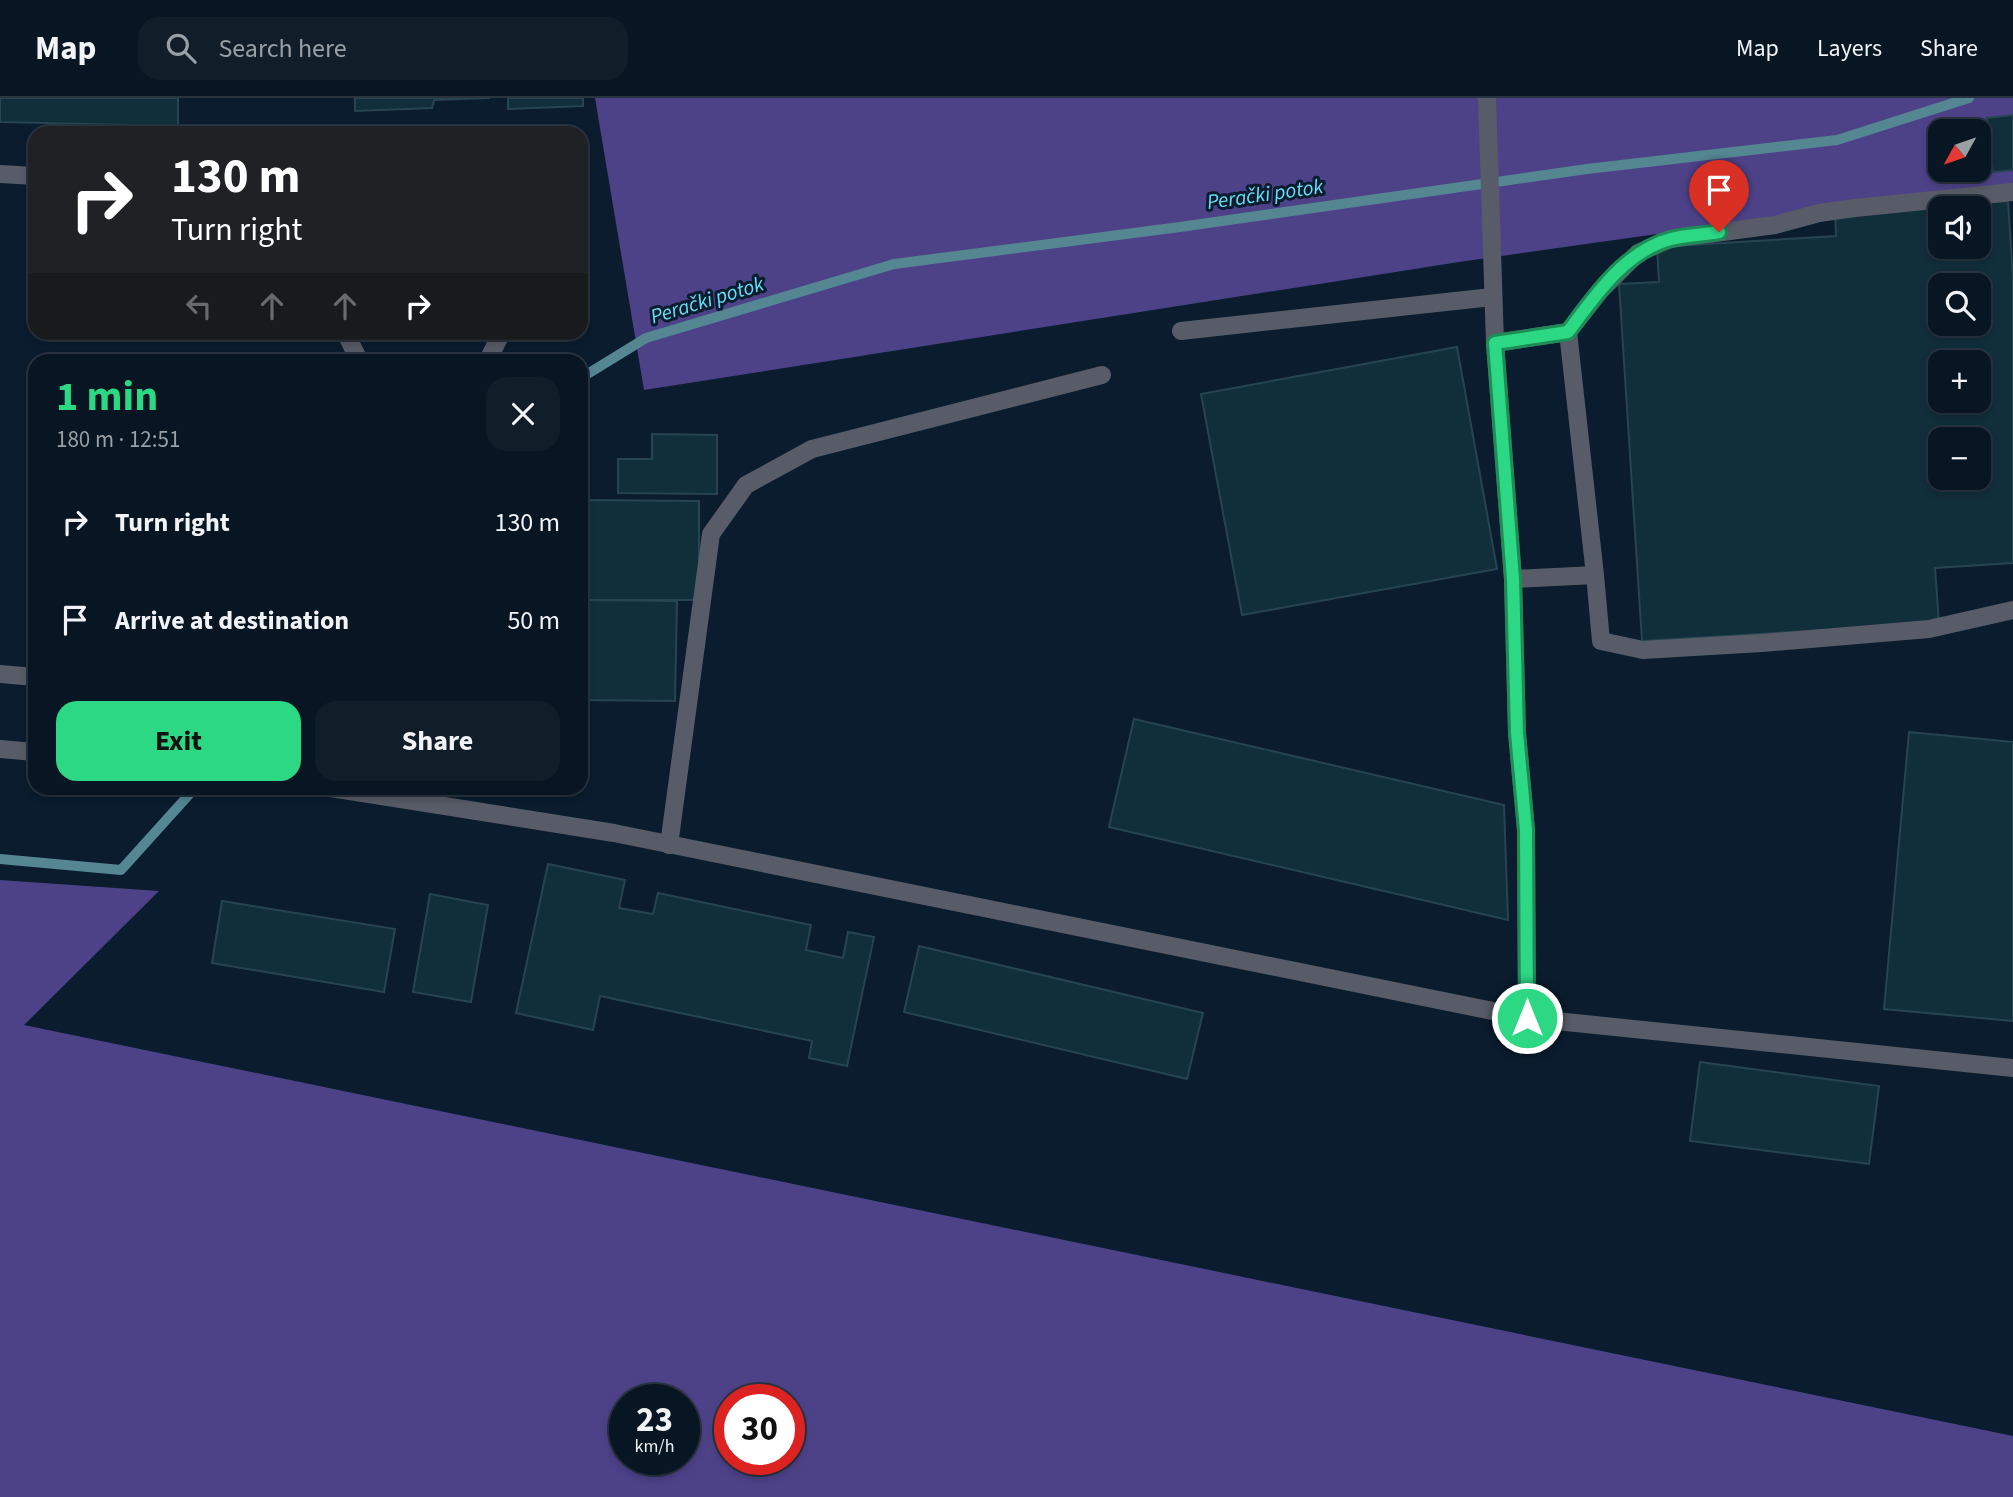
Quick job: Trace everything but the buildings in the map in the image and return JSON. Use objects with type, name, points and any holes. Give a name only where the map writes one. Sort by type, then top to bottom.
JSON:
[{"type":"street","points":[[1487,98],[1492,297],[1513,579],[1517,733],[1526,830],[1527,1018]]},
{"type":"street","points":[[0,174],[28,176]]},
{"type":"street","points":[[1495,343],[1568,332],[1600,291],[1638,253],[1670,239],[1775,225],[1843,209],[2013,192]]},
{"type":"street","points":[[1181,331],[1492,297]]},
{"type":"street","points":[[1568,332],[1601,641],[1643,650],[1762,643],[1929,629],[2013,610]]},
{"type":"street","points":[[669,845],[711,534],[746,485],[812,449],[1102,375]]},
{"type":"street","points":[[1513,579],[1595,575]]},
{"type":"street","points":[[0,674],[28,676]]},
{"type":"street","points":[[0,749],[28,751]]},
{"type":"street","points":[[375,795],[614,833],[1527,1018],[2013,1068]]},
{"type":"shaded area","points":[[595,98],[2013,98],[2013,184],[1459,262],[644,390]]},
{"type":"shaded area","points":[[0,880],[159,891],[24,1025],[2013,1436],[2013,1497],[0,1497]]},
{"type":"waterway","name":"Perački potok","points":[[588,374],[646,338],[894,264],[1180,227],[1587,169],[1837,140],[1969,98]]},
{"type":"waterway","name":"Perački potok","points":[[0,859],[121,870],[189,795]]},
{"type":"route","points":[[1527,1018],[1526,830],[1517,733],[1513,579],[1495,343],[1568,332],[1600,291],[1638,253],[1670,239],[1719,232]]}]
